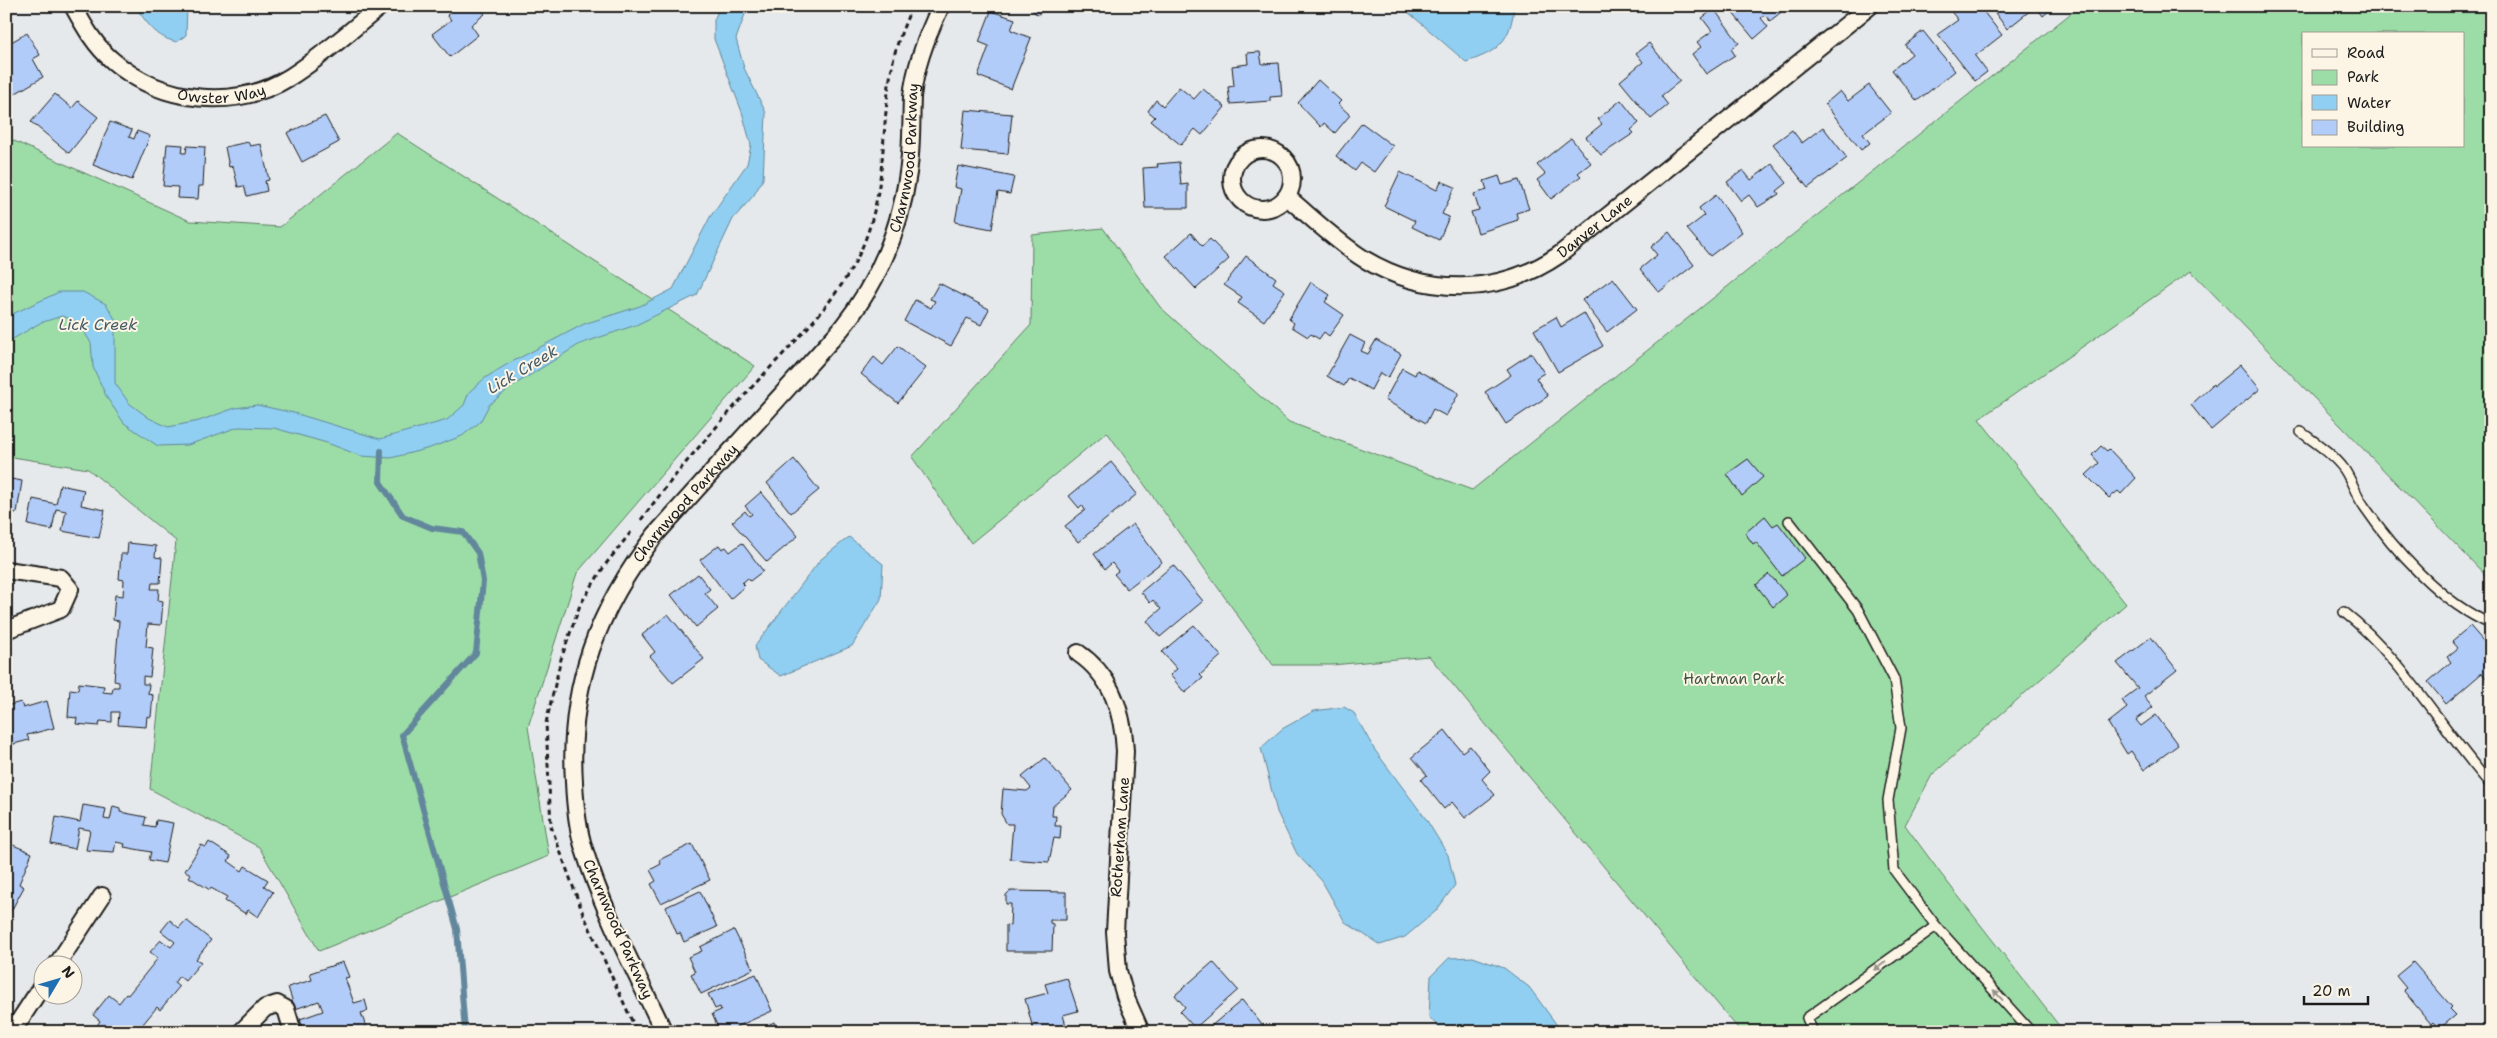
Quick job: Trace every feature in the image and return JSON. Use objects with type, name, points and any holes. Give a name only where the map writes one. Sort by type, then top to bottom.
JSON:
[{"type":"street","name":"Owster Way","points":[[73,6],[87,32],[114,62],[156,88],[174,94],[204,99],[244,95],[282,81],[306,65],[381,6]]},
{"type":"street","name":"Charnwood Parkway","points":[[664,1032],[596,885],[581,838],[576,813],[572,759],[575,713],[583,675],[607,609],[639,556],[656,534],[841,329],[870,287],[888,249],[899,218],[908,173],[912,96],[917,70],[927,36],[941,6]]},
{"type":"street","name":"Danver Lane","points":[[1287,197],[1365,260],[1421,284],[1450,287],[1485,285],[1514,278],[1541,266],[1558,255],[1870,6]]},
{"type":"street","points":[[6,570],[61,578],[70,589],[61,609],[6,630]]},
{"type":"street","name":"Rotherham Lane","points":[[1078,653],[1109,684],[1123,722],[1125,751],[1115,932],[1118,971],[1125,996],[1141,1032]]},
{"type":"street","points":[[63,956],[102,896]]},
{"type":"street","points":[[12,1032],[32,1001]]},
{"type":"street","points":[[241,1032],[265,1008],[277,1004],[286,1009],[293,1032]]},
{"type":"lane","points":[[2301,432],[2330,454],[2344,469],[2362,504],[2382,531],[2430,582],[2457,605],[2491,624]]},
{"type":"lane","points":[[1789,521],[1858,610],[1894,679],[1900,728],[1888,800],[1894,870],[1936,926],[2031,1032]]},
{"type":"lane","points":[[2344,612],[2362,626],[2491,785]]},
{"type":"lane","points":[[1813,1032],[1807,1018],[1936,926]]},
{"type":"green space","name":"Hartman Park","points":[[2080,6],[2491,6],[2491,581],[2191,271],[1979,419],[2126,604],[1932,775],[1905,825],[2064,1032],[1741,1032],[1429,656],[1332,665],[1273,665],[1107,432],[971,543],[912,457],[1031,325],[1032,235],[1103,228],[1160,307],[1289,422],[1472,490]]},
{"type":"green space","points":[[397,133],[755,366],[577,573],[528,727],[549,856],[319,951],[259,847],[150,789],[176,541],[88,469],[6,456],[6,146],[12,140],[190,221],[280,227]]},
{"type":"water","points":[[135,6],[187,6],[186,35],[177,42],[163,37],[153,29]]},
{"type":"water","name":"Lick Creek","points":[[720,6],[748,6],[736,39],[744,68],[766,113],[763,179],[754,195],[733,219],[697,295],[636,325],[580,344],[511,387],[489,405],[480,422],[462,436],[430,448],[391,458],[361,456],[327,443],[274,428],[238,427],[188,445],[158,446],[124,423],[107,398],[93,367],[91,343],[78,322],[62,316],[40,323],[6,343],[6,317],[59,292],[83,292],[106,304],[115,319],[115,383],[129,403],[149,418],[168,427],[199,421],[235,408],[257,405],[294,413],[380,439],[447,420],[464,405],[469,392],[485,378],[506,365],[584,324],[640,306],[673,289],[710,217],[747,164],[751,145],[742,112],[714,39],[714,20]]},
{"type":"water","points":[[1401,6],[1514,6],[1510,28],[1501,43],[1487,54],[1466,62]]},
{"type":"water","points":[[849,537],[883,564],[881,599],[852,646],[781,676],[758,660],[755,646],[820,560]]},
{"type":"water","points":[[1344,707],[1354,713],[1374,749],[1426,819],[1448,855],[1455,885],[1436,911],[1405,937],[1380,945],[1345,922],[1322,881],[1297,854],[1277,812],[1261,748],[1282,729],[1314,711]]},
{"type":"water","points":[[1473,957],[1504,968],[1529,987],[1562,1032],[1443,1032],[1429,1017],[1431,976],[1449,958]]},
{"type":"building","points":[[459,6],[478,6],[485,14],[471,25],[478,35],[450,57],[432,34],[451,20],[447,15]]},
{"type":"building","points":[[1030,6],[1049,6],[1037,15]]},
{"type":"building","points":[[1727,6],[1783,6],[1785,9],[1770,21],[1765,15],[1761,18],[1768,27],[1754,39]]},
{"type":"building","points":[[1951,6],[1979,6],[2002,35],[1975,56],[1987,72],[1975,81],[1938,34],[1958,20],[1948,8]]},
{"type":"building","points":[[1990,6],[2036,6],[2007,29]]},
{"type":"building","points":[[2036,6],[2055,6],[2043,16]]},
{"type":"building","points":[[1714,9],[1739,43],[1731,49],[1735,55],[1706,74],[1692,54],[1701,47],[1697,42],[1712,31],[1702,18]]},
{"type":"building","points":[[991,11],[1015,19],[1011,30],[1031,38],[1011,89],[978,76],[989,46],[979,42]]},
{"type":"building","points":[[1923,31],[1955,71],[1917,101],[1892,70],[1912,54],[1905,45]]},
{"type":"building","points":[[27,33],[40,55],[33,59],[43,77],[11,96],[6,87],[6,45]]},
{"type":"building","points":[[1649,43],[1680,81],[1661,96],[1668,105],[1651,119],[1620,81],[1643,62],[1636,53]]},
{"type":"building","points":[[1260,52],[1262,64],[1279,63],[1282,96],[1270,97],[1270,101],[1230,104],[1228,87],[1234,86],[1232,66],[1248,64],[1247,53]]},
{"type":"building","points":[[1318,80],[1341,101],[1338,104],[1350,115],[1335,133],[1324,123],[1321,127],[1298,103]]},
{"type":"building","points":[[1869,85],[1891,113],[1863,134],[1870,143],[1861,150],[1825,104],[1840,91],[1848,101]]},
{"type":"building","points":[[1179,87],[1194,99],[1203,89],[1225,107],[1202,135],[1195,129],[1181,145],[1151,121],[1155,117],[1148,111],[1156,100],[1163,106]]},
{"type":"building","points":[[55,94],[72,108],[78,101],[98,117],[69,153],[31,122]]},
{"type":"building","points":[[1621,100],[1639,123],[1631,130],[1634,133],[1601,155],[1586,137],[1602,124],[1598,119]]},
{"type":"building","points":[[965,110],[1012,114],[1008,154],[961,150]]},
{"type":"building","points":[[325,116],[339,142],[302,162],[287,133]]},
{"type":"building","points":[[110,122],[132,130],[129,137],[134,139],[137,131],[150,136],[132,180],[93,165]]},
{"type":"building","points":[[1362,123],[1393,146],[1374,172],[1361,163],[1355,171],[1336,156]]},
{"type":"building","points":[[1823,127],[1847,158],[1808,188],[1773,144],[1792,130],[1802,143]]},
{"type":"building","points":[[1571,138],[1591,163],[1578,173],[1581,176],[1551,199],[1537,180],[1545,174],[1537,165]]},
{"type":"building","points":[[248,142],[250,146],[261,144],[269,180],[265,181],[267,191],[247,196],[244,186],[238,187],[233,166],[229,167],[225,147]]},
{"type":"building","points":[[167,144],[183,145],[182,153],[186,153],[187,146],[205,147],[203,186],[199,186],[198,199],[177,198],[178,187],[163,186]]},
{"type":"building","points":[[1179,162],[1181,185],[1188,184],[1188,208],[1145,208],[1143,168],[1158,167],[1157,164]]},
{"type":"building","points":[[1772,164],[1787,183],[1777,191],[1779,194],[1758,207],[1749,195],[1741,201],[1727,182],[1743,170],[1751,180]]},
{"type":"building","points":[[958,166],[1014,177],[1010,194],[998,192],[992,229],[955,222],[961,189],[954,187]]},
{"type":"building","points":[[1400,172],[1437,190],[1441,181],[1455,187],[1442,214],[1449,217],[1439,240],[1412,227],[1415,221],[1384,206]]},
{"type":"building","points":[[1499,176],[1502,185],[1519,180],[1529,209],[1516,213],[1518,220],[1478,233],[1471,212],[1479,210],[1474,194],[1487,190],[1484,181]]},
{"type":"building","points":[[1716,195],[1742,232],[1710,256],[1687,229],[1704,216],[1699,208]]},
{"type":"building","points":[[1669,232],[1694,265],[1659,292],[1640,269],[1657,255],[1651,247]]},
{"type":"building","points":[[1191,233],[1202,246],[1210,239],[1229,259],[1196,289],[1166,256]]},
{"type":"building","points":[[1246,256],[1276,278],[1273,283],[1285,291],[1264,321],[1238,303],[1242,297],[1224,285]]},
{"type":"building","points":[[1613,278],[1637,309],[1607,332],[1582,300]]},
{"type":"building","points":[[1311,282],[1330,295],[1325,302],[1344,315],[1329,336],[1324,332],[1319,339],[1311,334],[1308,337],[1292,327],[1294,323],[1289,319]]},
{"type":"building","points":[[939,283],[989,309],[981,325],[967,318],[951,346],[904,321],[915,300],[931,308],[935,301],[930,299]]},
{"type":"building","points":[[1584,313],[1603,346],[1558,372],[1534,330],[1556,317],[1561,327]]},
{"type":"building","points":[[1350,335],[1365,343],[1361,351],[1368,354],[1376,340],[1401,354],[1388,378],[1380,373],[1371,390],[1349,378],[1344,386],[1327,376]]},
{"type":"building","points":[[898,346],[926,368],[898,403],[861,374],[874,357],[883,365]]},
{"type":"building","points":[[1531,353],[1544,373],[1536,378],[1548,396],[1506,424],[1485,392],[1511,375],[1507,369]]},
{"type":"building","points":[[2240,365],[2260,389],[2211,430],[2191,405],[2213,384],[2214,386]]},
{"type":"building","points":[[1402,368],[1415,375],[1417,370],[1459,393],[1446,416],[1433,409],[1426,423],[1385,400]]},
{"type":"building","points":[[2101,446],[2107,451],[2109,449],[2136,478],[2121,494],[2118,491],[2109,498],[2086,475],[2099,463],[2092,455]]},
{"type":"building","points":[[794,459],[819,490],[791,513],[767,483]]},
{"type":"building","points":[[1748,459],[1763,477],[1742,496],[1727,474]]},
{"type":"building","points":[[1111,462],[1137,494],[1078,542],[1065,526],[1085,510],[1082,505],[1079,508],[1069,496]]},
{"type":"building","points":[[6,478],[22,481],[17,513],[10,512],[9,517],[6,516]]},
{"type":"building","points":[[60,485],[84,490],[81,505],[105,510],[99,538],[62,531],[66,511],[56,509],[52,530],[28,525],[33,499],[56,504]]},
{"type":"building","points":[[761,492],[798,536],[767,562],[732,522],[745,511],[749,516],[752,514],[745,506]]},
{"type":"building","points":[[1765,516],[1773,526],[1778,523],[1805,558],[1782,576],[1756,542],[1753,544],[1745,533]]},
{"type":"building","points":[[1133,524],[1162,562],[1127,589],[1114,574],[1118,571],[1112,563],[1105,569],[1094,554]]},
{"type":"building","points":[[128,543],[156,546],[155,557],[162,558],[160,583],[152,583],[151,589],[159,589],[158,600],[163,601],[161,625],[148,624],[146,647],[153,648],[150,677],[143,676],[143,684],[149,684],[148,694],[153,695],[151,717],[147,716],[146,727],[118,725],[119,712],[112,712],[112,722],[100,721],[99,726],[76,724],[77,718],[68,717],[70,689],[78,690],[79,683],[104,686],[103,692],[112,693],[113,687],[119,687],[119,682],[114,681],[119,621],[113,620],[115,595],[123,596],[124,580],[119,579],[121,554],[127,554]]},
{"type":"building","points":[[742,543],[763,571],[750,581],[748,578],[742,583],[745,586],[730,599],[700,560],[719,545],[722,549],[726,547],[730,552]]},
{"type":"building","points":[[1173,565],[1203,601],[1160,637],[1147,621],[1161,609],[1153,600],[1150,603],[1141,592]]},
{"type":"building","points":[[698,574],[710,589],[705,593],[718,609],[696,627],[671,595]]},
{"type":"building","points":[[1769,574],[1787,595],[1773,607],[1756,585]]},
{"type":"building","points":[[668,614],[704,659],[673,683],[650,656],[655,652],[642,635]]},
{"type":"building","points":[[1194,625],[1221,656],[1200,675],[1203,678],[1185,693],[1170,675],[1177,669],[1162,652]]},
{"type":"building","points":[[2470,626],[2491,650],[2491,681],[2489,682],[2482,673],[2446,704],[2428,682],[2451,662],[2447,657],[2458,648],[2452,641]]},
{"type":"building","points":[[2151,637],[2177,670],[2144,696],[2153,707],[2136,720],[2141,726],[2156,715],[2178,745],[2144,770],[2131,751],[2127,754],[2108,723],[2127,708],[2122,700],[2138,688],[2117,663]]},
{"type":"building","points":[[47,701],[54,728],[27,735],[29,740],[6,746],[6,706],[21,702],[23,708]]},
{"type":"building","points":[[1445,730],[1462,752],[1470,746],[1490,771],[1482,779],[1495,795],[1465,818],[1452,802],[1444,809],[1421,780],[1427,775],[1412,757]]},
{"type":"building","points":[[1045,758],[1072,790],[1053,806],[1052,816],[1056,816],[1055,826],[1061,826],[1060,839],[1054,838],[1049,862],[1010,859],[1013,824],[1007,824],[1001,814],[1003,789],[1027,791],[1031,788],[1022,777]]},
{"type":"building","points":[[83,805],[106,809],[104,819],[110,820],[113,806],[120,808],[120,812],[146,817],[144,825],[155,827],[156,820],[173,823],[165,863],[149,860],[151,852],[124,847],[125,844],[116,842],[114,852],[86,850],[90,830],[79,828],[75,849],[51,844],[56,817],[80,822]]},
{"type":"building","points":[[6,842],[32,853],[19,884],[24,887],[10,913],[6,911]]},
{"type":"building","points":[[209,842],[231,856],[228,861],[242,871],[245,866],[268,880],[264,886],[273,892],[258,917],[248,910],[246,914],[225,901],[227,897],[211,888],[210,890],[189,877],[191,874],[185,871],[201,845],[206,847]]},
{"type":"building","points":[[692,844],[710,880],[661,903],[651,884],[656,881],[650,870],[661,864],[659,860]]},
{"type":"building","points":[[700,891],[717,927],[684,942],[680,933],[677,934],[666,907]]},
{"type":"building","points":[[1010,891],[1066,892],[1066,920],[1050,920],[1050,923],[1053,924],[1052,951],[1006,951],[1006,925],[1010,926],[1011,904],[1006,904],[1006,895]]},
{"type":"building","points":[[170,920],[179,928],[186,920],[211,940],[196,959],[201,962],[185,981],[179,976],[174,983],[179,987],[160,1010],[157,1007],[143,1024],[147,1027],[143,1032],[86,1032],[90,1027],[94,1030],[100,1021],[93,1015],[109,995],[119,1003],[126,994],[128,995],[158,958],[150,952],[161,940],[171,947],[175,942],[161,931]]},
{"type":"building","points":[[734,930],[753,969],[701,994],[691,974],[695,972],[688,957],[702,951],[700,947]]},
{"type":"building","points":[[343,962],[349,977],[345,978],[354,1003],[365,1000],[368,1011],[361,1013],[368,1032],[304,1032],[300,1019],[323,1011],[319,1001],[295,1009],[288,987],[312,980],[310,973]]},
{"type":"building","points":[[1213,962],[1238,990],[1195,1028],[1180,1012],[1185,1007],[1175,995]]},
{"type":"building","points":[[2413,962],[2452,1007],[2450,1009],[2456,1015],[2439,1029],[2433,1022],[2431,1024],[2403,990],[2406,988],[2396,976]]},
{"type":"building","points":[[756,974],[772,1011],[725,1032],[720,1032],[712,1014],[721,1010],[720,1007],[715,1009],[708,994]]},
{"type":"building","points":[[1067,978],[1078,1011],[1063,1015],[1067,1029],[1074,1027],[1076,1032],[1034,1032],[1025,999],[1048,993],[1045,984]]},
{"type":"building","points":[[1242,1000],[1267,1031],[1214,1032],[1210,1027]]},
{"type":"building","points":[[774,1022],[779,1032],[754,1032]]},
{"type":"waterway","points":[[381,451],[380,482],[403,516],[432,528],[463,532],[478,553],[483,581],[476,653],[402,735],[457,929],[465,1032]]}]
